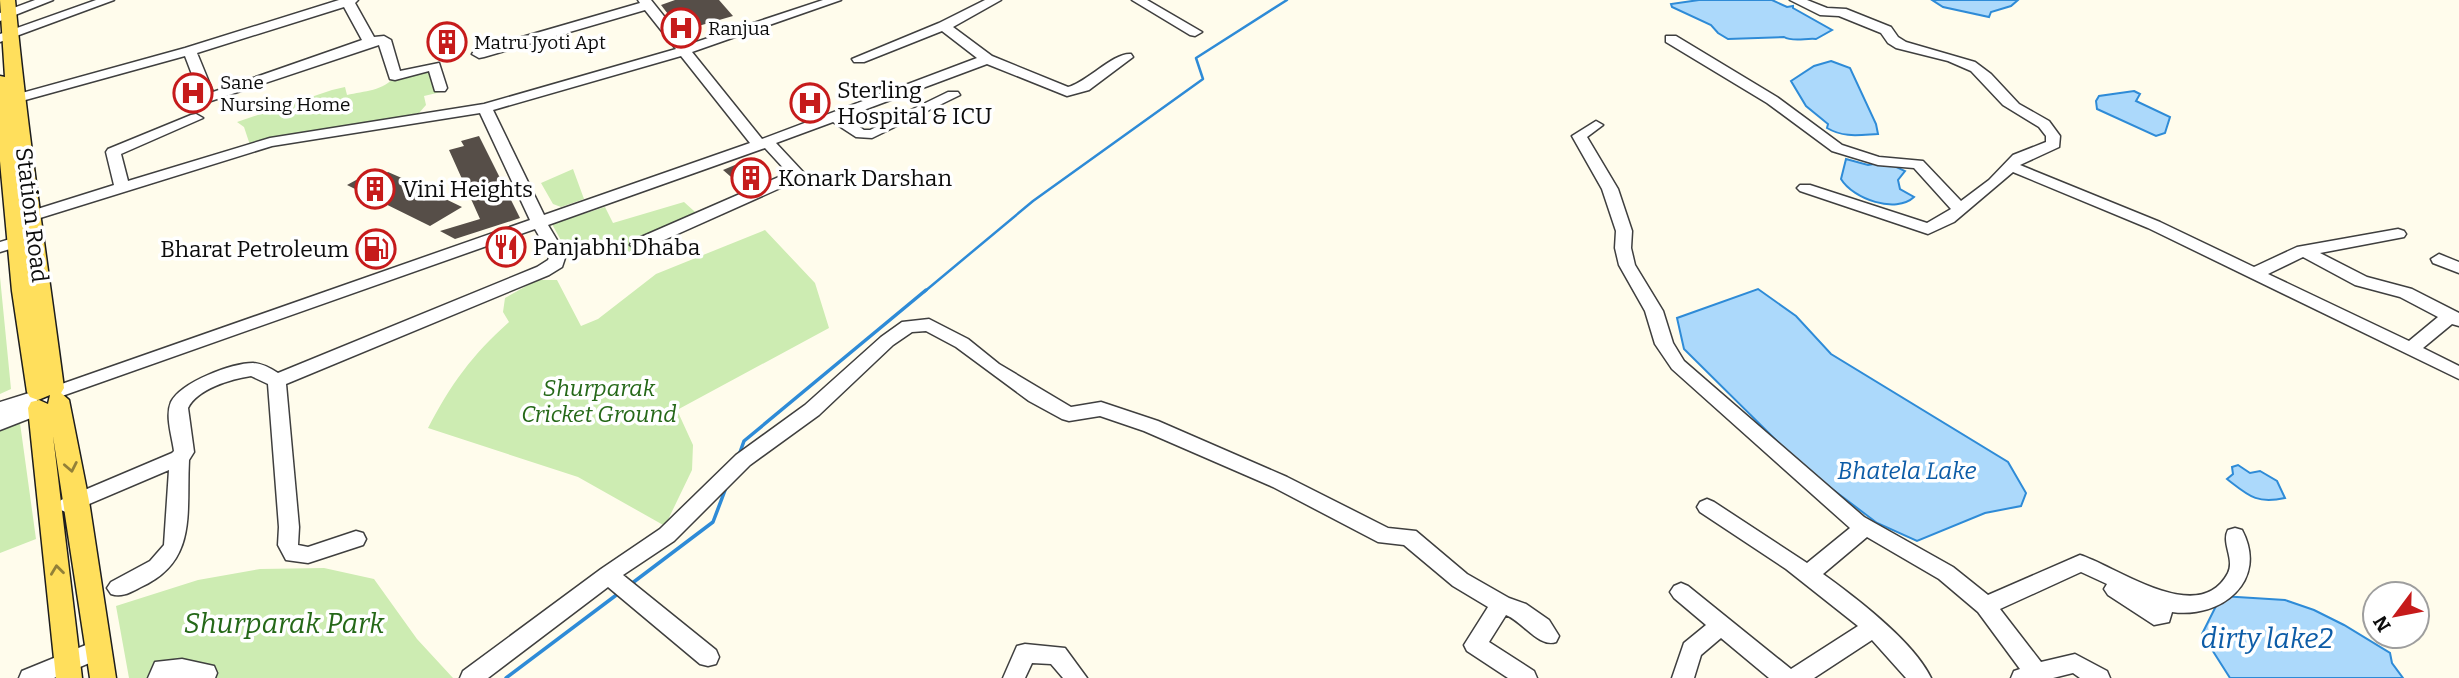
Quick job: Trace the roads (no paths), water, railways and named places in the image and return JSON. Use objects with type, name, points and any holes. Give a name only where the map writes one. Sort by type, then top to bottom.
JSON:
[{"type":"main road","name":"Station Road","points":[[5,10],[6,105]]},
{"type":"main road","name":"Station Road","points":[[0,69],[24,218],[17,242],[31,284],[38,333],[45,398],[51,512],[68,670]]},
{"type":"main road","name":"Station Road","points":[[45,398],[78,501],[103,678]]},
{"type":"main road","points":[[63,622],[93,610]]},
{"type":"street","points":[[5,10],[47,0]]},
{"type":"street","points":[[5,37],[108,0]]},
{"type":"street","points":[[24,218],[270,142],[485,108],[683,51],[835,0]]},
{"type":"street","points":[[859,59],[944,26],[995,0]]},
{"type":"street","points":[[1796,0],[1821,11],[1846,13],[1886,30],[1893,40],[1901,45],[1956,60],[1987,75],[2009,103],[2044,125],[2052,132],[2055,140],[2054,144],[2018,158],[1994,183],[1936,227],[1928,229],[1805,188]]},
{"type":"street","points":[[6,105],[190,51],[320,5],[350,1],[370,42]]},
{"type":"street","points":[[1145,1],[1195,32]]},
{"type":"street","points":[[479,54],[646,2],[683,51],[763,144],[796,173],[793,177],[638,245]]},
{"type":"street","points":[[944,26],[988,59],[1067,92],[1084,87],[1126,57]]},
{"type":"street","points":[[1671,39],[1772,100],[1837,148],[1878,160],[1918,164],[1959,209]]},
{"type":"street","points":[[190,51],[208,98],[370,42],[384,40],[395,76],[434,66],[440,88]]},
{"type":"street","points":[[0,409],[45,398],[763,144],[988,59]]},
{"type":"street","points":[[835,117],[861,134],[872,134],[953,95]]},
{"type":"street","points":[[277,382],[556,264],[558,255],[539,222],[485,108]]},
{"type":"street","points":[[122,188],[113,152],[196,118]]},
{"type":"street","points":[[1596,125],[1579,136],[1610,189],[1624,232],[1622,248],[1628,265],[1654,311],[1664,344],[1678,365],[1826,498],[1865,527],[1946,573],[1986,606],[2030,677],[2075,663],[2099,678]]},
{"type":"street","points":[[2010,166],[2154,225],[2459,373]]},
{"type":"street","points":[[2255,273],[2303,251],[2398,234]]},
{"type":"street","points":[[2303,251],[2361,281],[2406,293],[2455,318],[2411,349]]},
{"type":"street","points":[[2440,259],[2459,268]]},
{"type":"street","points":[[471,678],[620,584],[734,469],[812,410],[887,341],[908,326],[929,325],[962,343],[1035,396],[1069,414],[1101,409],[1151,426],[1198,444],[1280,482],[1385,536],[1409,537],[1460,580],[1501,604],[1518,610],[1541,626],[1548,636]]},
{"type":"street","points":[[51,512],[179,458],[184,452],[179,409],[181,401],[188,393],[246,370],[257,370],[277,382]]},
{"type":"street","points":[[277,382],[289,527],[288,545],[293,554],[308,555],[356,538]]},
{"type":"street","points":[[0,423],[45,398]]},
{"type":"street","points":[[118,588],[148,576],[169,557],[174,545],[179,458]]},
{"type":"street","points":[[1707,508],[1809,573],[1874,627],[1920,678]]},
{"type":"street","points":[[1809,573],[1865,527]]},
{"type":"street","points":[[1986,606],[2071,565],[2085,565],[2154,617],[2161,616],[2163,601],[2198,606],[2231,585],[2240,574],[2242,565],[2235,536]]},
{"type":"street","points":[[620,584],[708,657]]},
{"type":"street","points":[[1681,592],[1785,678]]},
{"type":"street","points":[[1501,604],[1475,645],[1526,678]]},
{"type":"street","points":[[1683,678],[1692,650],[1721,625]]},
{"type":"street","points":[[1796,678],[1874,627]]},
{"type":"street","points":[[30,678],[68,670],[99,649]]},
{"type":"street","points":[[1014,678],[1025,653],[1057,656],[1076,678]]},
{"type":"street","points":[[159,678],[163,669],[182,668],[206,673]]},
{"type":"water","points":[[1699,0],[1772,0],[1787,7],[1793,6],[1832,30],[1816,39],[1728,39],[1711,25],[1672,7],[1671,4]]},
{"type":"water","points":[[1932,0],[2018,0],[2011,6],[1991,12],[1989,17],[1943,7]]},
{"type":"water","points":[[1831,61],[1850,68],[1878,134],[1852,135],[1833,131],[1806,106],[1791,81],[1814,66]]},
{"type":"water","points":[[2134,91],[2140,94],[2136,101],[2170,117],[2165,133],[2156,136],[2097,109],[2096,101],[2099,96]]},
{"type":"water","points":[[1846,159],[1868,165],[1886,162],[1905,171],[1898,180],[1900,189],[1914,197],[1906,202],[1886,204],[1855,193],[1841,179]]},
{"type":"water","name":"Bhatela Lake","points":[[1758,289],[1796,316],[1831,354],[2008,462],[2026,493],[2021,506],[1985,513],[1917,541],[1877,523],[1803,467],[1684,349],[1677,318]]},
{"type":"water","points":[[2238,465],[2250,473],[2260,471],[2277,481],[2285,498],[2260,499],[2241,490],[2227,479],[2233,474],[2232,467]]},
{"type":"water","name":"dirty lake2","points":[[2221,596],[2285,600],[2314,610],[2361,635],[2361,650],[2385,650],[2390,653],[2392,663],[2403,678],[2230,678],[2202,634]]},
{"type":"waterway","points":[[924,292],[1033,201],[1203,79],[1196,58],[1287,0]]},
{"type":"waterway","points":[[739,455],[744,441],[926,290]]},
{"type":"waterway","points":[[631,584],[713,522],[727,485]]},
{"type":"waterway","points":[[506,678],[619,593]]},
{"type":"place","name":"Ranjua","points":[[681,28]]},
{"type":"place","name":"Matru Jyoti Apt","points":[[447,42]]},
{"type":"place","name":"Sane Nursing Home","points":[[193,93]]},
{"type":"place","name":"Sterling Hospital & ICU","points":[[810,103]]},
{"type":"place","name":"Konark Darshan","points":[[751,178]]},
{"type":"place","name":"Vini Heights","points":[[375,189]]},
{"type":"place","name":"Panjabhi Dhaba","points":[[506,247]]},
{"type":"place","name":"Bharat Petroleum","points":[[376,249]]},
{"type":"park label","name":"Shurparak Cricket Ground","points":[[599,401]]},
{"type":"park label","name":"Shurparak Park","points":[[284,623]]}]
